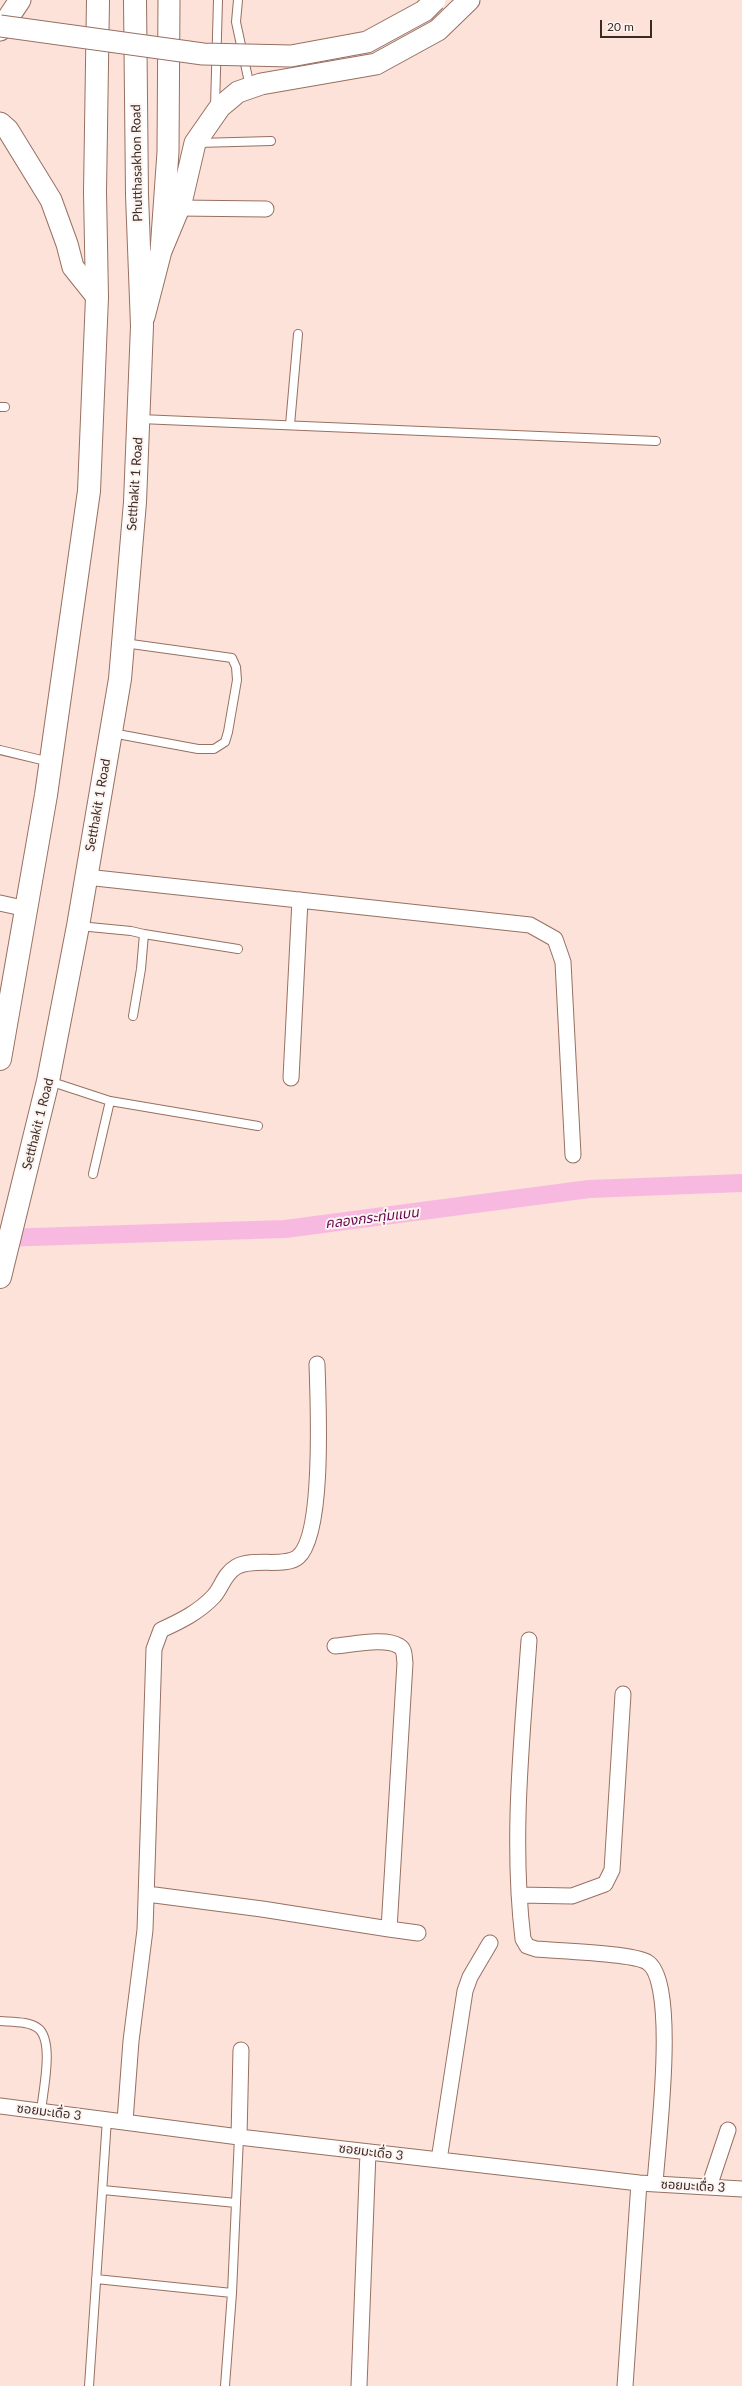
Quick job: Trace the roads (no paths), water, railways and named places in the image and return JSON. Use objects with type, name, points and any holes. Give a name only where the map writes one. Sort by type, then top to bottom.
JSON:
[{"type":"main road","points":[[0,30],[20,0]]},
{"type":"main road","points":[[0,1059],[3,1031],[27,909],[51,763],[89,491],[97,297],[95,192],[98,0]]},
{"type":"main road","name":"Phutthasakhon Road","points":[[135,0],[137,195],[142,326]]},
{"type":"main road","points":[[161,251],[168,152],[168,0]]},
{"type":"main road","points":[[0,26],[204,54],[291,56],[367,42],[424,11],[435,0]]},
{"type":"main road","points":[[142,326],[161,251],[178,208],[195,143],[215,114],[238,92],[261,84],[376,64],[438,30],[469,0]]},
{"type":"main road","points":[[0,123],[8,130],[51,200],[67,244],[73,267],[97,297]]},
{"type":"main road","name":"Setthakit 1 Road","points":[[2,1268],[48,1081],[78,926],[120,679],[139,419],[142,326]]},
{"type":"street","points":[[178,208],[266,209]]},
{"type":"street","points":[[86,877],[530,924],[555,939],[563,962],[573,1155]]},
{"type":"street","points":[[291,1078],[300,900]]},
{"type":"street","points":[[0,903],[27,909]]},
{"type":"street","points":[[125,2121],[146,1894],[154,1649],[161,1630],[196,1613],[215,1594],[223,1580],[236,1568],[250,1562],[289,1560],[298,1557],[304,1547],[312,1532],[319,1438],[317,1364]]},
{"type":"street","points":[[528,1640],[516,1817],[519,1895],[523,1939],[527,1946],[536,1949],[632,1958],[648,1962],[658,1975],[666,2024],[655,2184]]},
{"type":"street","points":[[335,1646],[386,1642],[399,1646],[404,1651],[405,1663],[389,1928]]},
{"type":"street","points":[[519,1895],[572,1896],[605,1884],[612,1870],[623,1694]]},
{"type":"street","points":[[146,1894],[262,1909],[418,1933]]},
{"type":"street","points":[[438,2160],[465,1991],[470,1977],[490,1943]]},
{"type":"street","points":[[239,2137],[240,2050]]},
{"type":"street","name":"ซอยมะเดื่อ 3","points":[[0,2106],[125,2121],[239,2137],[639,2183],[742,2189]]},
{"type":"street","points":[[709,2186],[728,2130]]},
{"type":"street","points":[[359,2386],[368,2152]]},
{"type":"street","points":[[624,2386],[639,2183]]},
{"type":"lane","points":[[215,114],[218,0]]},
{"type":"lane","points":[[238,0],[236,22],[250,88]]},
{"type":"lane","points":[[195,143],[271,142]]},
{"type":"lane","points":[[290,425],[298,334]]},
{"type":"lane","points":[[139,419],[656,441]]},
{"type":"lane","points":[[111,733],[198,750],[214,749],[225,742],[237,680],[236,667],[232,658],[123,643]]},
{"type":"lane","points":[[0,750],[51,763]]},
{"type":"lane","points":[[78,926],[131,931],[238,949]]},
{"type":"lane","points":[[133,1016],[141,969],[144,934]]},
{"type":"lane","points":[[48,1081],[110,1101],[258,1126]]},
{"type":"lane","points":[[93,1174],[110,1101]]},
{"type":"lane","points":[[0,2021],[23,2023],[38,2028],[45,2036],[47,2054],[40,2111]]},
{"type":"lane","points":[[89,2386],[107,2119]]},
{"type":"lane","points":[[225,2386],[232,2293],[239,2137]]},
{"type":"lane","points":[[103,2190],[236,2203]]},
{"type":"lane","points":[[96,2279],[232,2293]]},
{"type":"waterway","name":"คลองกระทุ่มแบน","points":[[0,1238],[285,1229],[589,1189],[742,1183]]}]
